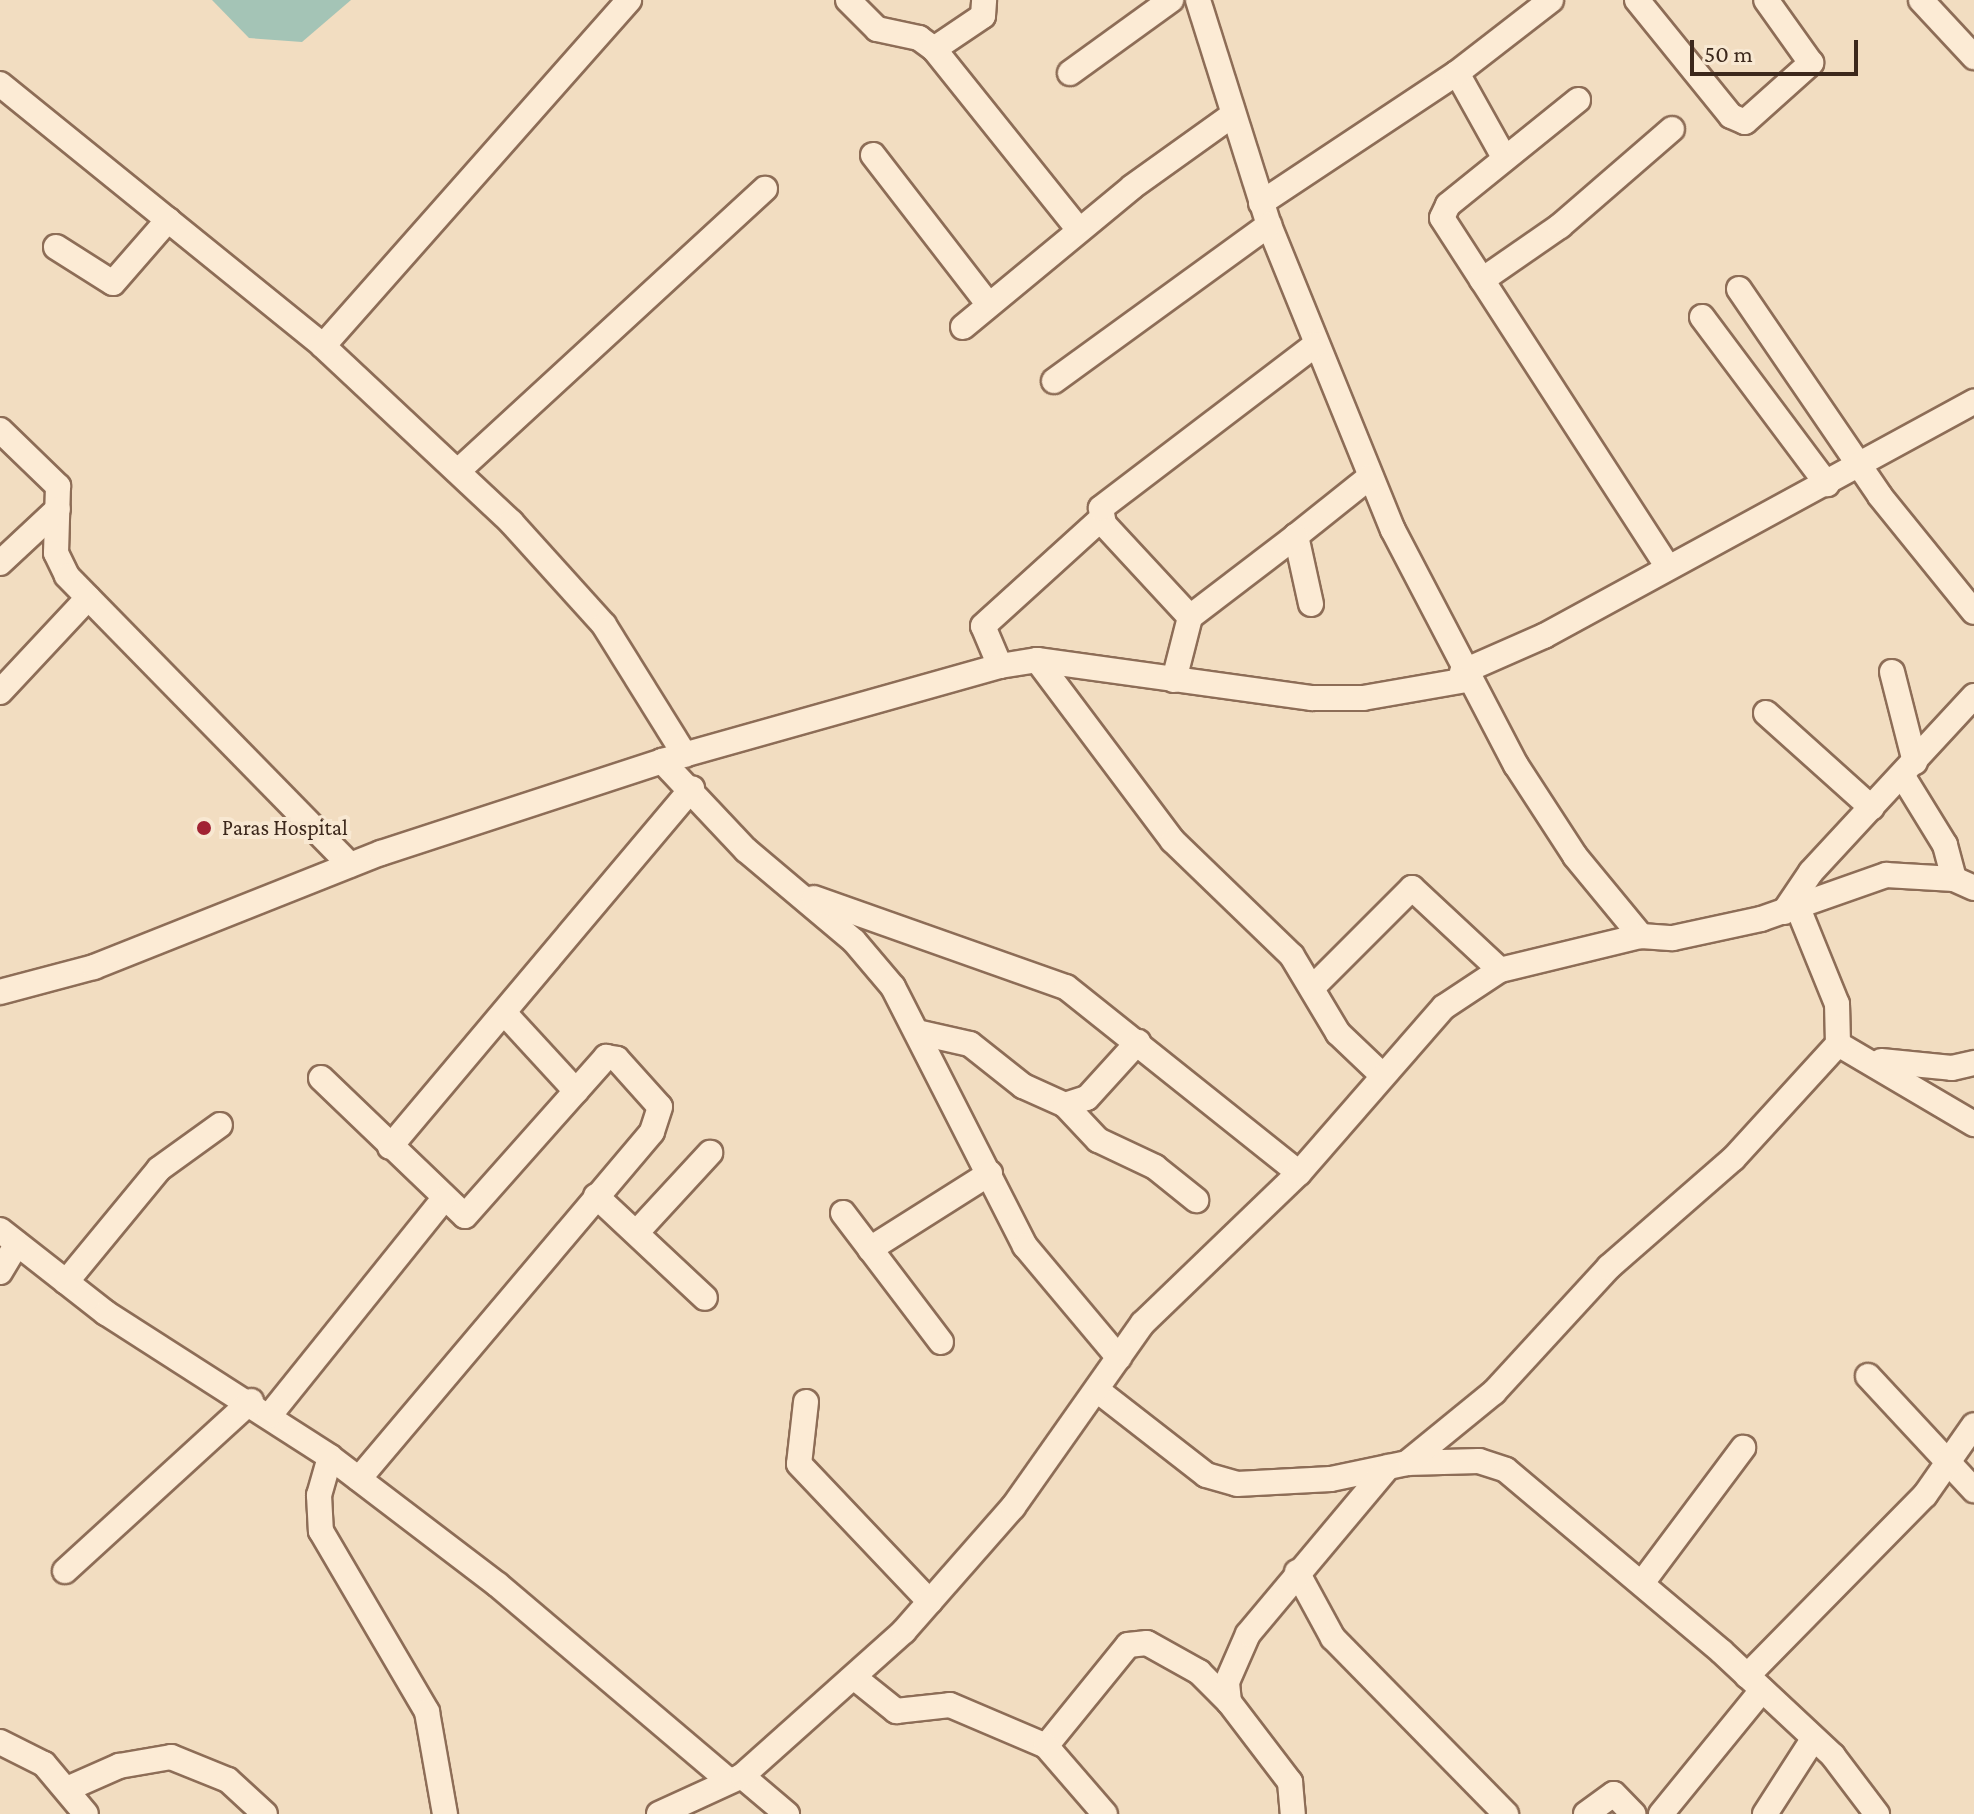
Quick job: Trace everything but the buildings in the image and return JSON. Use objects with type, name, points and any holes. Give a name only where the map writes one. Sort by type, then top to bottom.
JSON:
[{"type":"street","points":[[323,346],[629,0]]},
{"type":"street","points":[[848,0],[877,29],[919,38],[934,49],[1079,230]]},
{"type":"street","points":[[934,49],[983,16],[984,0]]},
{"type":"street","points":[[1070,73],[1171,0]]},
{"type":"street","points":[[1198,0],[1231,116],[1315,345],[1370,477],[1464,676],[1575,856],[1641,936]]},
{"type":"street","points":[[1054,381],[1265,214],[1551,0]]},
{"type":"street","points":[[1637,0],[1731,116],[1745,122],[1811,63],[1766,0]]},
{"type":"street","points":[[1921,0],[1974,57]]},
{"type":"street","points":[[1457,73],[1505,159]]},
{"type":"street","points":[[0,84],[323,346],[458,471],[604,625],[673,758],[692,788],[746,850],[807,896],[873,964],[921,1033],[1025,1246],[1119,1358]]},
{"type":"street","points":[[1578,100],[1443,213],[1482,280],[1668,567]]},
{"type":"street","points":[[963,327],[1079,230],[1231,116]]},
{"type":"street","points":[[1482,280],[1560,226],[1672,129]]},
{"type":"street","points":[[873,155],[988,304]]},
{"type":"street","points":[[458,471],[765,189]]},
{"type":"street","points":[[56,247],[113,283],[168,220]]},
{"type":"street","points":[[1739,289],[1861,465],[1974,612]]},
{"type":"street","points":[[1702,317],[1827,484]]},
{"type":"street","points":[[1000,666],[983,626],[1101,519],[1110,498],[1315,345]]},
{"type":"street","points":[[0,992],[94,967],[350,865],[673,758],[1000,666],[1037,660],[1325,698],[1464,676],[1972,406]]},
{"type":"street","points":[[0,430],[54,478],[58,509],[58,563],[88,598],[350,865]]},
{"type":"street","points":[[1174,680],[1190,617],[1370,477]]},
{"type":"street","points":[[0,563],[58,509]]},
{"type":"street","points":[[1101,519],[1190,617]]},
{"type":"street","points":[[1296,536],[1311,604]]},
{"type":"street","points":[[0,692],[88,598]]},
{"type":"street","points":[[1037,660],[1173,841],[1292,956],[1338,1033],[1380,1073]]},
{"type":"street","points":[[1892,672],[1908,769],[1964,884]]},
{"type":"street","points":[[1791,910],[1872,808],[1974,696]]},
{"type":"street","points":[[1766,713],[1872,808]]},
{"type":"street","points":[[390,1147],[507,1016],[692,788]]},
{"type":"street","points":[[659,1814],[736,1778],[855,1678],[930,1602],[1013,1507],[1143,1323],[1299,1173],[1380,1073],[1444,1007],[1500,970],[1641,936],[1673,938],[1791,910],[1886,875],[1964,884]]},
{"type":"street","points":[[1313,987],[1412,888],[1500,970]]},
{"type":"street","points":[[807,896],[1025,967],[1112,1016],[1138,1042],[1299,1173]]},
{"type":"street","points":[[1229,1702],[1227,1682],[1248,1634],[1297,1572],[1398,1465],[1494,1392],[1609,1267],[1733,1159],[1838,1044],[1837,1004],[1791,910]]},
{"type":"street","points":[[507,1016],[576,1091]]},
{"type":"street","points":[[921,1033],[970,1044],[1023,1086],[1065,1105],[1098,1140],[1155,1167],[1196,1200]]},
{"type":"street","points":[[1065,1105],[1087,1098],[1138,1042]]},
{"type":"street","points":[[1838,1044],[1875,1060],[1974,1124]]},
{"type":"street","points":[[321,1078],[443,1200],[468,1215],[576,1091],[612,1056],[660,1107],[658,1124],[359,1479]]},
{"type":"street","points":[[1875,1060],[1952,1068],[1974,1063]]},
{"type":"street","points":[[66,1282],[159,1169],[220,1125]]},
{"type":"street","points":[[637,1232],[710,1153]]},
{"type":"street","points":[[870,1249],[990,1173]]},
{"type":"street","points":[[596,1196],[705,1298]]},
{"type":"street","points":[[65,1571],[261,1408],[443,1200]]},
{"type":"street","points":[[843,1213],[941,1342]]},
{"type":"street","points":[[0,1272],[9,1237],[66,1282],[261,1408],[330,1457],[498,1585],[736,1778],[787,1814]]},
{"type":"street","points":[[1868,1376],[1948,1467],[1974,1490]]},
{"type":"street","points":[[1097,1390],[1206,1475],[1237,1484],[1331,1479],[1398,1465],[1479,1461],[1506,1470],[1642,1583],[1814,1738],[1877,1814]]},
{"type":"street","points":[[806,1402],[799,1464],[930,1602]]},
{"type":"street","points":[[1661,1814],[1754,1683],[1948,1467],[1974,1425]]},
{"type":"street","points":[[1642,1583],[1743,1448]]},
{"type":"street","points":[[330,1457],[319,1495],[321,1531],[427,1712],[445,1814]]},
{"type":"street","points":[[1297,1572],[1333,1638],[1506,1814]]},
{"type":"street","points":[[1046,1746],[1136,1641],[1199,1672],[1229,1702],[1290,1782],[1293,1814]]},
{"type":"street","points":[[855,1678],[896,1711],[950,1705],[1046,1746],[1105,1814]]},
{"type":"street","points":[[1765,1814],[1814,1738]]},
{"type":"street","points":[[0,1742],[44,1764],[86,1814]]},
{"type":"street","points":[[67,1789],[119,1766],[171,1757],[228,1780],[265,1814]]},
{"type":"street","points":[[1586,1814],[1614,1794],[1633,1814]]},
{"type":"shaded area","points":[[212,0],[351,0],[302,42],[249,38]]},
{"type":"place","name":"Paras Hospital","points":[[204,828]]}]
